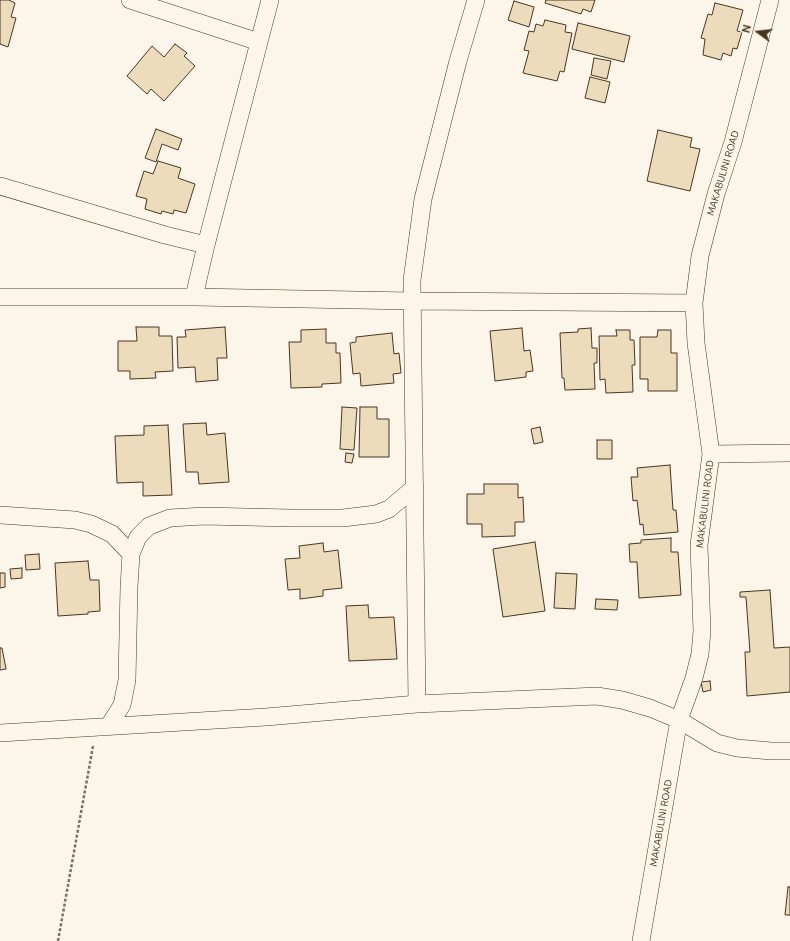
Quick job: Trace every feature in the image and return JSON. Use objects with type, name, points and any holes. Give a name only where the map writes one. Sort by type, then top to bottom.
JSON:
[{"type":"street","points":[[130,0],[259,42]]},
{"type":"street","points":[[194,297],[206,245],[270,0]]},
{"type":"street","points":[[417,704],[415,488],[411,301],[415,246],[423,199],[458,61],[476,0]]},
{"type":"street","name":"MAKABULINI ROAD","points":[[641,941],[680,720],[694,678],[700,654],[702,631],[699,545],[711,454],[696,343],[694,303],[700,256],[714,201],[733,142],[770,0]]},
{"type":"street","points":[[0,186],[165,235],[206,245]]},
{"type":"street","points":[[0,297],[194,297],[411,301],[694,303]]},
{"type":"street","points":[[711,454],[790,454]]},
{"type":"street","points":[[102,727],[122,705],[127,680],[131,554],[138,537],[149,526],[170,518],[204,516],[343,518],[376,514],[389,509],[415,488]]},
{"type":"street","points":[[0,515],[68,520],[91,524],[112,534],[131,554]]},
{"type":"street","points":[[0,733],[266,717],[417,704],[597,696],[622,700],[680,720],[717,743],[737,748],[790,751]]},
{"type":"path","points":[[58,941],[102,727]]},
{"type":"building","points":[[0,0],[9,0],[15,3],[11,17],[16,18],[8,47],[0,44]]},
{"type":"building","points":[[546,0],[595,0],[591,12],[583,9],[581,14],[545,3]]},
{"type":"building","points":[[514,1],[534,7],[529,27],[508,20]]},
{"type":"building","points":[[715,3],[743,10],[737,31],[742,32],[737,49],[733,48],[731,56],[723,53],[721,60],[703,55],[705,39],[701,38],[708,14],[712,15]]},
{"type":"building","points":[[545,20],[566,25],[565,32],[572,33],[564,72],[560,71],[557,81],[523,73],[529,51],[524,50],[529,31],[534,32],[536,24],[543,26]]},
{"type":"building","points":[[578,23],[630,36],[624,62],[572,49]]},
{"type":"building","points":[[175,44],[187,53],[184,56],[195,66],[164,101],[151,89],[147,94],[127,76],[152,46],[164,57]]},
{"type":"building","points":[[594,58],[611,61],[607,79],[591,75]]},
{"type":"building","points":[[590,77],[610,82],[605,103],[585,98]]},
{"type":"building","points":[[156,129],[182,139],[178,150],[162,144],[156,162],[145,158]]},
{"type":"building","points":[[658,130],[692,138],[690,147],[700,149],[690,191],[647,181]]},
{"type":"building","points":[[158,161],[181,168],[178,178],[195,184],[186,213],[174,210],[173,214],[162,211],[161,214],[145,209],[147,199],[136,196],[144,171],[153,174]]},
{"type":"building","points":[[136,327],[159,327],[159,336],[172,336],[173,371],[155,372],[156,378],[130,379],[130,371],[118,371],[118,341],[137,341]]},
{"type":"building","points":[[225,327],[227,358],[217,358],[218,380],[196,382],[195,367],[178,368],[177,337],[186,337],[185,330]]},
{"type":"building","points":[[522,328],[524,351],[530,350],[533,371],[526,372],[526,377],[495,381],[490,331]]},
{"type":"building","points":[[591,328],[592,348],[597,348],[597,363],[594,363],[595,389],[565,390],[564,378],[562,378],[560,333],[578,332],[578,329]]},
{"type":"building","points":[[326,329],[326,343],[336,343],[336,353],[340,353],[341,383],[322,384],[322,387],[291,388],[289,342],[301,342],[301,330]]},
{"type":"building","points":[[616,330],[630,330],[630,340],[634,340],[635,365],[632,365],[633,392],[606,393],[605,379],[600,380],[599,336],[617,336]]},
{"type":"building","points":[[658,330],[671,330],[671,353],[677,353],[677,391],[648,391],[648,379],[640,379],[640,337],[657,337]]},
{"type":"building","points":[[392,333],[394,354],[399,353],[401,373],[393,374],[394,383],[361,386],[360,373],[353,374],[350,343],[356,342],[356,337]]},
{"type":"building","points":[[342,407],[357,408],[354,450],[340,449]]},
{"type":"building","points":[[360,407],[377,407],[377,419],[389,419],[389,457],[359,457]]},
{"type":"building","points":[[206,423],[207,435],[225,433],[229,482],[199,484],[198,472],[186,472],[183,424]]},
{"type":"building","points":[[168,425],[172,495],[143,496],[143,482],[117,483],[115,436],[144,435],[144,426]]},
{"type":"building","points":[[540,427],[543,442],[534,444],[531,429]]},
{"type":"building","points":[[597,440],[612,440],[612,459],[597,459]]},
{"type":"building","points":[[346,453],[354,454],[352,463],[345,462]]},
{"type":"building","points":[[670,465],[673,510],[676,510],[678,532],[644,535],[643,524],[640,525],[637,500],[633,501],[631,477],[638,477],[637,468]]},
{"type":"building","points":[[484,484],[518,484],[518,498],[523,497],[524,522],[515,522],[515,536],[482,537],[482,524],[467,524],[467,494],[484,494]]},
{"type":"building","points":[[671,538],[671,552],[678,552],[681,595],[639,598],[637,562],[630,562],[629,544],[641,543],[641,540]]},
{"type":"building","points":[[535,542],[545,611],[503,617],[493,549]]},
{"type":"building","points":[[323,543],[324,552],[338,550],[342,588],[323,590],[323,596],[300,599],[300,589],[288,590],[285,559],[300,558],[299,546]]},
{"type":"building","points":[[39,554],[40,569],[26,570],[25,555]]},
{"type":"building","points":[[88,561],[90,580],[99,580],[100,611],[88,612],[88,614],[58,616],[55,563]]},
{"type":"building","points":[[22,568],[22,578],[11,579],[10,569]]},
{"type":"building","points":[[0,573],[5,573],[5,587],[0,588]]},
{"type":"building","points":[[556,573],[577,574],[575,609],[554,608]]},
{"type":"building","points":[[770,590],[774,648],[790,647],[790,692],[747,696],[745,652],[750,652],[746,597],[740,597],[740,592]]},
{"type":"building","points":[[596,599],[618,600],[617,610],[595,609]]},
{"type":"building","points":[[368,605],[369,618],[394,617],[397,659],[349,661],[346,606]]},
{"type":"building","points":[[0,648],[2,648],[6,669],[0,670]]},
{"type":"building","points":[[710,681],[711,690],[703,692],[701,682]]},
{"type":"building","points":[[788,887],[790,887],[790,915],[785,915]]}]
